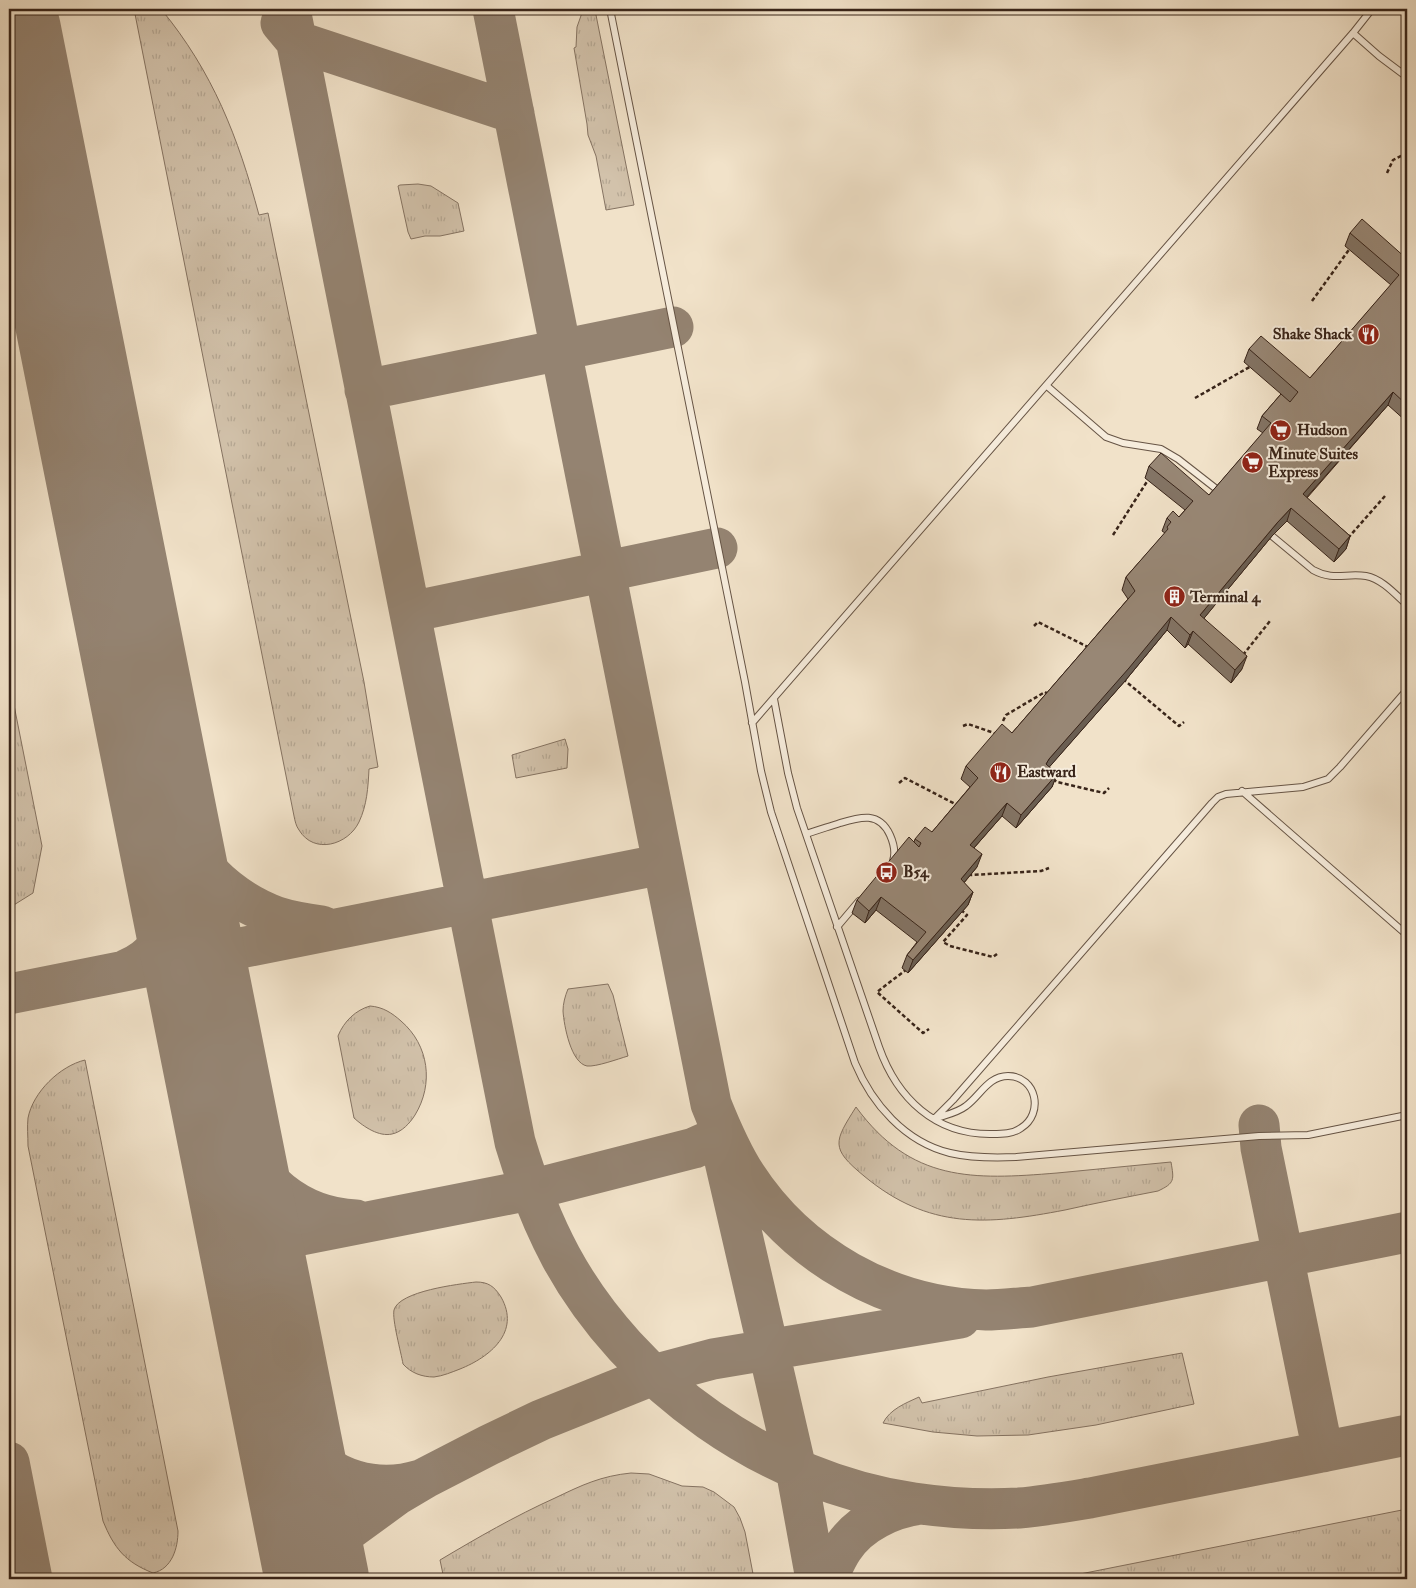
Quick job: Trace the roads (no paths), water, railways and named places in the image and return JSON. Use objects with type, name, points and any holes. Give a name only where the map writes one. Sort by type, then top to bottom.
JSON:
[{"type":"lane","points":[[610,9],[761,771],[771,812],[860,1073],[871,1095],[888,1116],[922,1142],[948,1153],[999,1158],[1260,1136],[1308,1135],[1407,1115]]},
{"type":"lane","points":[[752,723],[1047,386],[1372,9]]},
{"type":"lane","points":[[1353,33],[1407,77]]},
{"type":"lane","points":[[1047,386],[1106,437],[1161,450],[1178,459],[1219,491]]},
{"type":"lane","points":[[1272,536],[1320,574],[1328,576],[1360,576],[1375,579],[1407,605]]},
{"type":"lane","points":[[934,1119],[953,1100],[1218,797],[1242,791],[1303,787],[1328,779],[1340,768],[1407,690]]},
{"type":"lane","points":[[774,699],[788,773],[806,834],[888,1071],[903,1093],[934,1119],[957,1130],[971,1133],[1014,1132],[1025,1126],[1034,1114],[1035,1099],[1023,1081],[1008,1076],[1002,1077],[988,1084],[966,1106],[934,1119]]},
{"type":"lane","points":[[1242,791],[1407,935]]},
{"type":"lane","points":[[806,834],[859,818],[869,817],[887,829],[893,843],[895,856],[893,863],[889,867]]},
{"type":"lane","points":[[837,927],[861,899]]},
{"type":"place","name":"Shake Shack","points":[[1368,334]]},
{"type":"place","name":"Hudson","points":[[1281,430]]},
{"type":"place","name":"Minute Suites Express","points":[[1252,463]]},
{"type":"place","name":"Terminal 4","points":[[1174,597]]},
{"type":"place","name":"Eastward","points":[[1001,772]]},
{"type":"place","name":"B54","points":[[887,872]]}]
